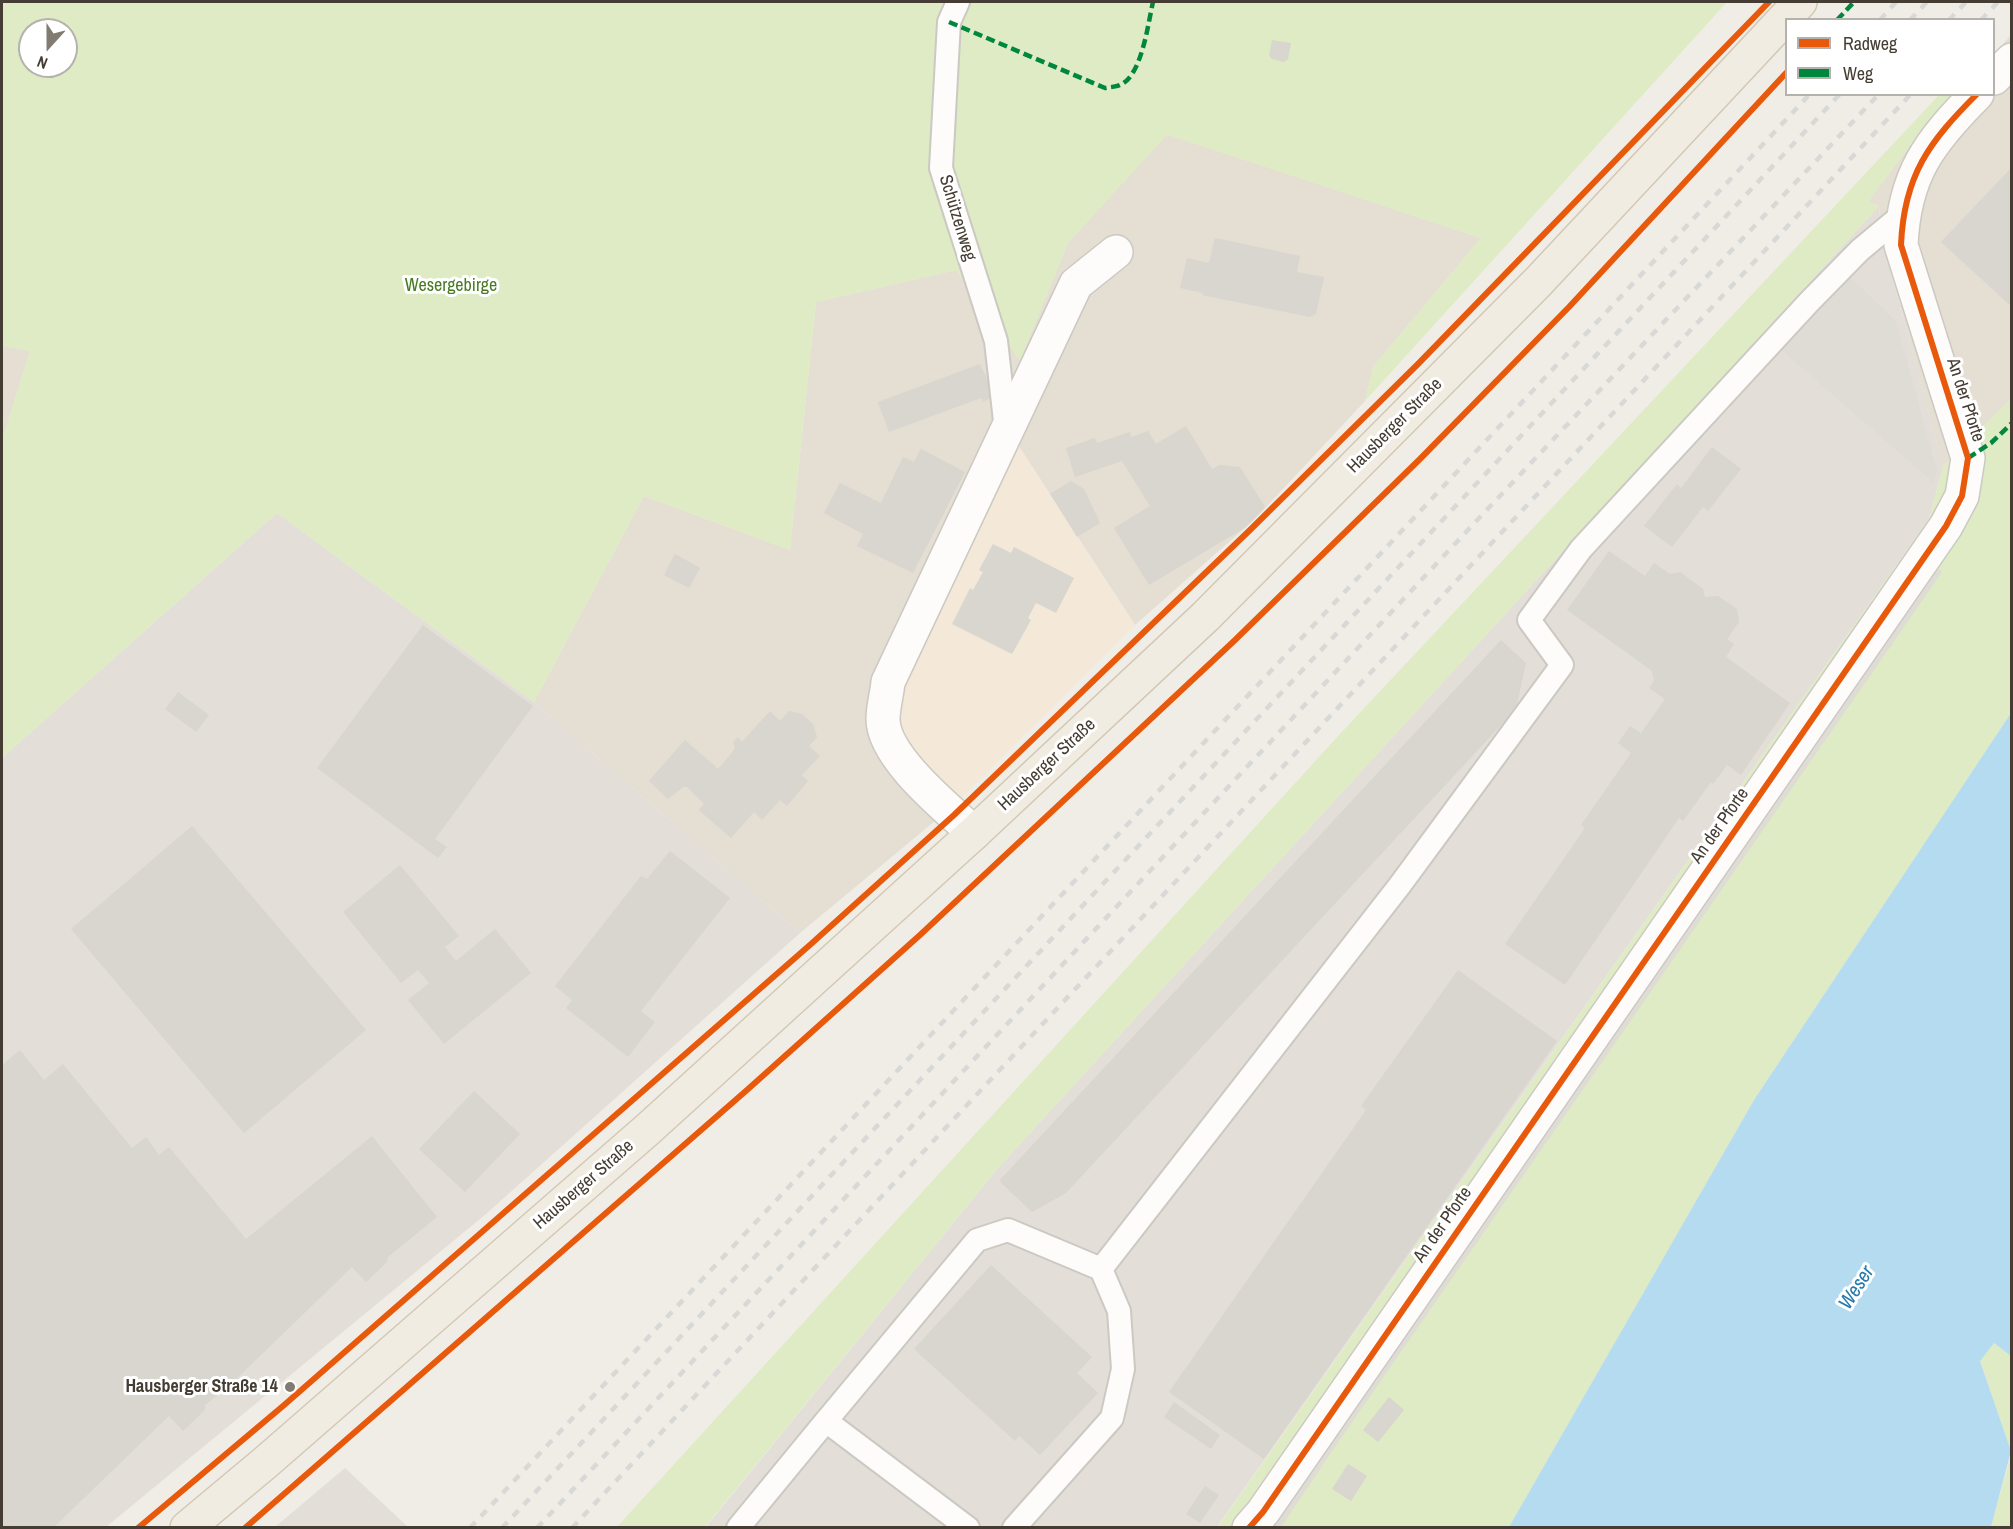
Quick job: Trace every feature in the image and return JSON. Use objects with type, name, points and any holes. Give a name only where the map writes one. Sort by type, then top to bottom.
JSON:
[{"type":"main road","name":"Hausberger Straße","points":[[187,1527],[267,1462],[647,1130],[974,833],[1205,617],[1538,282],[1800,2]]},
{"type":"street","points":[[1995,77],[2012,60]]},
{"type":"street","name":"An der Pforte","points":[[1249,1527],[1263,1512],[1946,526],[1962,496],[1968,458],[1901,245],[1902,215],[1924,156],[1946,126],[1975,96]]},
{"type":"street","points":[[974,833],[910,772],[892,749],[883,721],[888,682],[1076,285],[1116,252]]},
{"type":"lane","name":"Schützenweg","points":[[958,2],[949,22],[941,168],[996,342],[1007,432]]},
{"type":"lane","points":[[1101,1269],[1400,885],[1563,665],[1529,620],[1581,549],[1809,302],[1860,250],[1902,215]]},
{"type":"lane","points":[[738,1527],[977,1240],[1008,1230],[1101,1269],[1119,1311],[1123,1369],[1112,1418],[1014,1527]]},
{"type":"lane","points":[[826,1421],[968,1527]]},
{"type":"shaded area","points":[[2011,35],[2011,399],[1943,467],[1882,239],[1879,206],[1868,202],[1925,125],[1953,96],[1995,96],[1995,53]]},
{"type":"shaded area","points":[[1167,134],[1481,238],[1373,367],[1365,401],[1255,519],[1135,625],[1011,434],[953,806],[800,933],[534,702],[644,496],[790,550],[816,302],[956,270],[1020,360],[1068,243]]},
{"type":"shaded area","points":[[1879,206],[1882,239],[1943,467],[1929,519],[1217,1527],[705,1528],[998,1168]]},
{"type":"shaded area","points":[[1838,266],[1896,321],[1937,471],[1934,483],[1770,340]]},
{"type":"shaded area","points":[[2,346],[30,351],[2,441]]},
{"type":"shaded area","points":[[1010,433],[1135,625],[953,806],[911,771],[890,682]]},
{"type":"shaded area","points":[[277,513],[534,702],[800,933],[486,1214],[106,1527],[2,1527],[2,758]]},
{"type":"shaded area","points":[[1929,562],[1942,572],[1281,1527],[1252,1528]]},
{"type":"shaded area","points":[[345,1468],[408,1527],[275,1527]]},
{"type":"green space","name":"Wesergebirge","points":[[2,2],[1727,2],[1365,401],[1373,367],[1481,238],[1167,135],[1068,243],[1020,361],[956,270],[816,302],[790,550],[644,496],[534,702],[277,513],[2,758],[2,441],[30,351],[2,346]]},
{"type":"green space","points":[[1938,96],[1953,96],[1925,125],[1868,202],[1879,206],[998,1168],[705,1527],[616,1528],[1339,735]]},
{"type":"green space","points":[[2011,399],[2011,713],[1754,1100],[1509,1527],[1217,1528],[1929,519],[1943,467]]},
{"type":"green space","points":[[1994,1343],[2011,1356],[2011,1451],[1980,1360]]},
{"type":"green space","points":[[2011,1455],[2011,1527],[1991,1527]]},
{"type":"water","name":"Weser","points":[[2011,713],[2011,1356],[1994,1343],[1980,1361],[2011,1451],[1991,1527],[1509,1527],[1754,1100]]},
{"type":"building","points":[[1272,40],[1291,43],[1288,59],[1284,62],[1269,56]]},
{"type":"building","points":[[2012,167],[2012,307],[1941,242]]},
{"type":"building","points":[[1215,238],[1300,256],[1297,272],[1324,277],[1316,314],[1310,317],[1202,295],[1203,293],[1180,288],[1187,258],[1209,263]]},
{"type":"building","points":[[980,364],[995,395],[983,402],[981,398],[889,432],[878,402]]},
{"type":"building","points":[[1186,426],[1212,469],[1220,465],[1240,467],[1265,507],[1246,527],[1149,585],[1114,528],[1150,506],[1122,461],[1075,477],[1066,448],[1095,438],[1097,443],[1130,432],[1131,437],[1148,431],[1156,444]]},
{"type":"building","points":[[1712,447],[1741,469],[1708,511],[1703,507],[1672,547],[1644,526],[1677,484],[1681,488]]},
{"type":"building","points":[[921,449],[965,472],[913,573],[857,546],[863,534],[824,513],[840,483],[881,503],[903,457],[914,462]]},
{"type":"building","points":[[1071,481],[1084,489],[1100,523],[1077,537],[1050,494]]},
{"type":"building","points":[[993,544],[1011,553],[1014,547],[1074,578],[1056,613],[1036,603],[1028,618],[1031,620],[1012,654],[952,624],[970,588],[973,590],[983,572],[979,570]]},
{"type":"building","points":[[1609,551],[1645,576],[1654,563],[1670,574],[1680,572],[1703,589],[1705,597],[1718,596],[1737,609],[1739,622],[1727,639],[1734,644],[1726,657],[1790,703],[1741,775],[1727,765],[1713,784],[1711,782],[1683,821],[1679,818],[1565,985],[1505,944],[1585,828],[1581,825],[1631,753],[1618,743],[1630,726],[1641,733],[1665,699],[1649,688],[1654,681],[1652,671],[1567,610]]},
{"type":"building","points":[[675,554],[700,568],[689,588],[664,575]]},
{"type":"building","points":[[423,625],[533,706],[435,839],[447,847],[438,858],[317,768]]},
{"type":"building","points":[[1501,640],[1526,663],[1516,709],[1066,1193],[1032,1212],[999,1181]]},
{"type":"building","points":[[178,692],[209,715],[196,732],[165,709]]},
{"type":"building","points":[[770,711],[780,721],[789,711],[802,714],[813,724],[817,737],[809,746],[820,756],[802,775],[808,781],[787,806],[780,800],[762,820],[754,812],[731,838],[699,810],[704,804],[687,787],[683,787],[668,799],[649,781],[685,740],[718,769],[735,748],[733,742],[738,737],[742,742]]},
{"type":"building","points":[[192,826],[366,1030],[244,1133],[71,929]]},
{"type":"building","points":[[670,851],[730,898],[641,1011],[655,1022],[628,1057],[566,1008],[572,1000],[555,986],[641,876],[647,879]]},
{"type":"building","points":[[400,865],[459,936],[445,947],[456,961],[495,929],[531,973],[444,1044],[408,1000],[429,983],[418,970],[401,983],[343,912]]},
{"type":"building","points":[[1458,970],[1557,1041],[1264,1459],[1169,1392],[1366,1110],[1361,1106]]},
{"type":"building","points":[[20,1050],[44,1080],[63,1064],[132,1148],[146,1137],[159,1155],[169,1147],[246,1239],[372,1136],[437,1217],[388,1257],[387,1262],[366,1282],[352,1267],[231,1384],[205,1405],[205,1410],[183,1431],[169,1416],[53,1528],[2,1528],[2,1065]]},
{"type":"building","points":[[474,1091],[520,1134],[465,1192],[419,1149]]},
{"type":"building","points":[[991,1265],[1092,1357],[1077,1373],[1098,1393],[1040,1455],[1019,1436],[1015,1441],[914,1349]]},
{"type":"building","points":[[1389,1397],[1404,1410],[1378,1442],[1363,1430]]},
{"type":"building","points":[[1174,1402],[1220,1435],[1211,1449],[1164,1417]]},
{"type":"building","points":[[1348,1464],[1367,1476],[1351,1501],[1332,1489]]},
{"type":"building","points":[[1205,1486],[1219,1495],[1200,1523],[1186,1514]]},
{"type":"railway","points":[[1882,18],[1896,2]]},
{"type":"railway","points":[[1912,18],[1927,2]]},
{"type":"railway","points":[[1951,18],[1966,2]]},
{"type":"railway","points":[[1983,18],[1998,2]]},
{"type":"railway","points":[[470,1528],[1808,96]]},
{"type":"railway","points":[[502,1528],[1838,96]]},
{"type":"railway","points":[[537,1528],[1481,516],[1877,96]]},
{"type":"railway","points":[[572,1528],[1909,96]]},
{"type":"marked path","points":[[949,22],[1105,88],[1120,85],[1128,80],[1134,71],[1143,48],[1153,2]]},
{"type":"marked path","points":[[1839,18],[1854,2]]},
{"type":"marked path","points":[[1968,458],[1991,443],[2012,423]]},
{"type":"cycle path","points":[[138,1528],[283,1406],[811,944],[954,815],[1250,530],[1419,363],[1769,2]]},
{"type":"cycle path","points":[[245,1528],[747,1090],[920,935],[1234,641],[1420,459],[1569,307],[1785,74]]},
{"type":"cycle path","points":[[1249,1528],[1263,1512],[1946,526],[1962,496],[1968,458],[1901,245],[1907,199],[1922,161],[1945,128],[1975,96]]},
{"type":"place","name":"Hausberger Straße 14","points":[[290,1387]]}]
